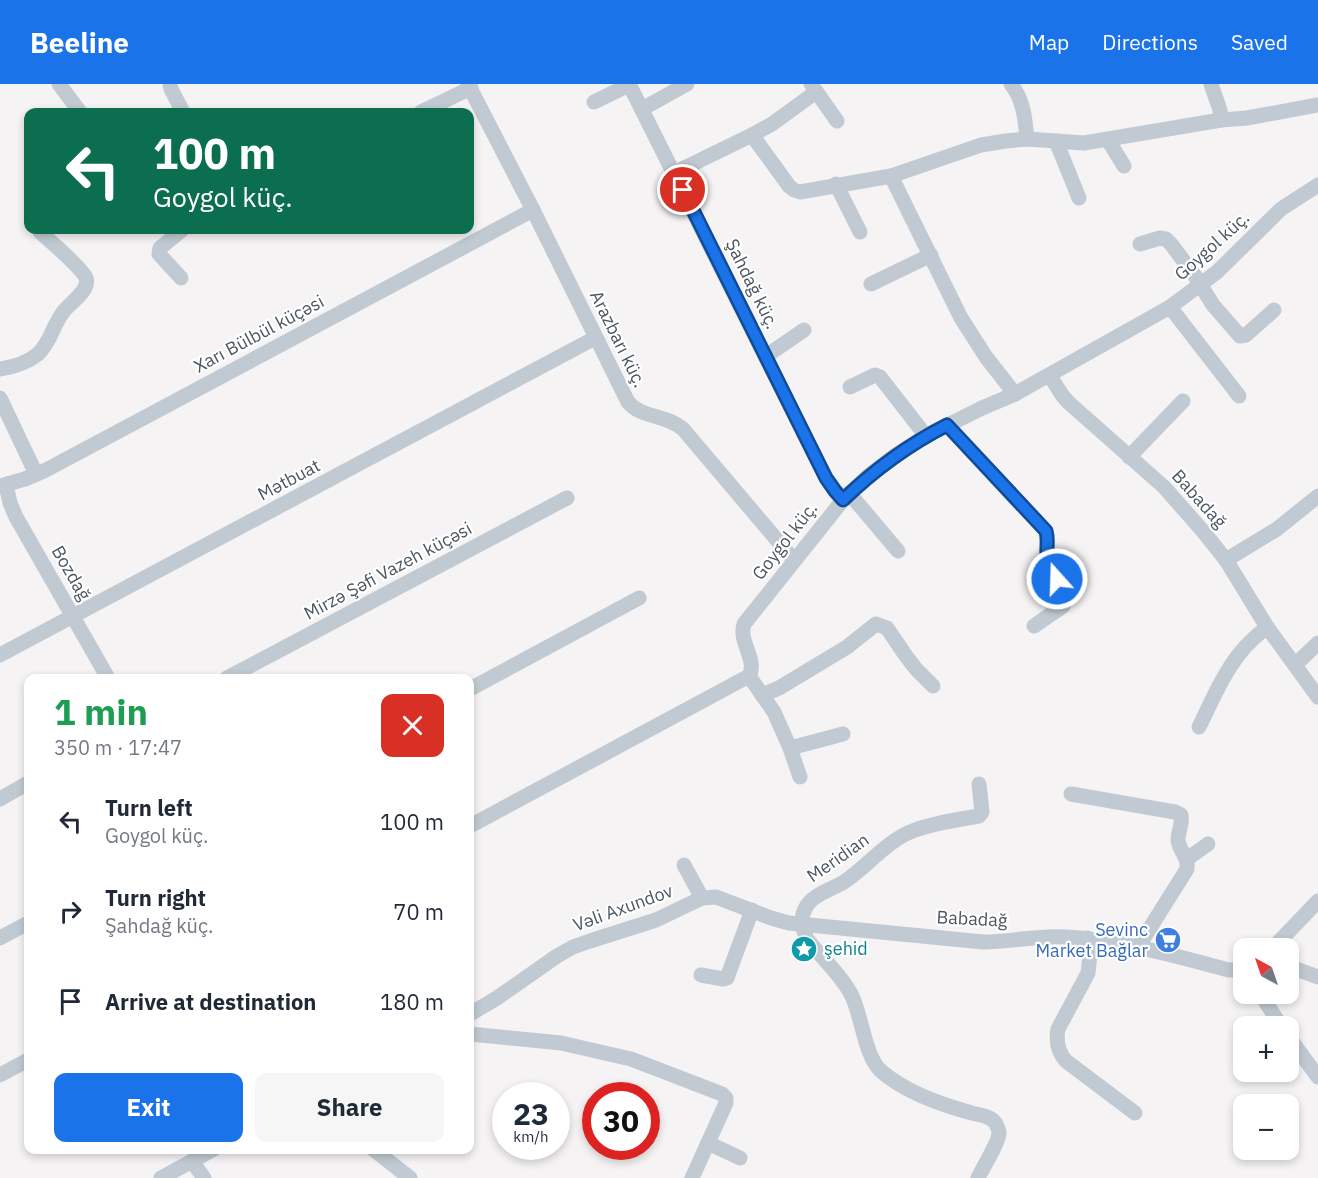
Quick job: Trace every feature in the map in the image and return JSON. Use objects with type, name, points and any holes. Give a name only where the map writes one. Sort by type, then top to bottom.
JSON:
[{"type":"street","points":[[59,84],[77,108]]},
{"type":"street","points":[[170,84],[181,108]]},
{"type":"street","points":[[594,102],[629,84]]},
{"type":"street","name":"Şahdağ küç.","points":[[629,84],[826,478],[835,491],[846,497],[898,551]]},
{"type":"street","points":[[642,109],[687,84]]},
{"type":"street","points":[[1011,84],[1018,93],[1023,108],[1027,139]]},
{"type":"street","points":[[1211,84],[1221,120]]},
{"type":"street","points":[[428,108],[469,86]]},
{"type":"street","name":"Arazbarı küç.","points":[[469,86],[627,402],[639,411],[670,420],[683,429],[794,560]]},
{"type":"street","points":[[674,173],[772,124],[814,88],[837,120]]},
{"type":"street","points":[[752,135],[789,186],[800,192],[891,176],[981,145],[1027,139],[1084,143],[1318,105]]},
{"type":"street","points":[[1108,140],[1124,166]]},
{"type":"street","points":[[1056,141],[1079,198]]},
{"type":"street","points":[[891,176],[961,318],[986,357],[1015,394]]},
{"type":"street","points":[[836,184],[860,232]]},
{"type":"street","name":"Goygol küç.","points":[[749,676],[752,667],[742,629],[744,624],[846,497],[868,476],[926,436],[1050,376],[1170,307],[1217,272],[1281,209],[1318,184]]},
{"type":"street","name":"Xarı Bülbül küçəsi","points":[[3,485],[46,470],[533,210]]},
{"type":"street","points":[[0,369],[25,363],[37,355],[45,346],[55,323],[86,288],[87,280],[82,272],[42,234]]},
{"type":"street","points":[[177,234],[160,248],[159,254],[181,278]]},
{"type":"street","points":[[1140,244],[1160,238],[1166,239],[1184,261],[1212,305],[1240,336],[1246,335],[1274,310]]},
{"type":"street","points":[[871,284],[931,255]]},
{"type":"street","points":[[1170,307],[1239,396]]},
{"type":"street","points":[[766,356],[804,330]]},
{"type":"street","name":"Mətbuat","points":[[0,655],[596,338]]},
{"type":"street","points":[[850,387],[875,375],[880,377],[926,436]]},
{"type":"street","name":"Babadağ","points":[[1050,376],[1068,402],[1182,505],[1215,545],[1267,627],[1318,697]]},
{"type":"street","points":[[0,398],[36,474]]},
{"type":"street","points":[[1129,457],[1183,401]]},
{"type":"street","points":[[947,425],[1046,531],[1048,559],[1066,598],[1063,606],[1034,626]]},
{"type":"street","name":"Bozdağ","points":[[3,485],[16,517],[106,674]]},
{"type":"street","points":[[1226,561],[1277,529],[1318,496]]},
{"type":"street","name":"Mirzə Şəfi Vazeh küçəsi","points":[[235,674],[567,498]]},
{"type":"street","points":[[474,686],[639,598]]},
{"type":"street","points":[[762,695],[779,688],[847,647],[876,624],[887,628],[906,656],[933,686]]},
{"type":"street","points":[[1199,727],[1238,655],[1267,627]]},
{"type":"street","points":[[1295,665],[1318,643]]},
{"type":"street","points":[[474,824],[749,676],[774,712],[800,777]]},
{"type":"street","points":[[790,748],[843,734]]},
{"type":"street","name":"Meridian","points":[[802,924],[805,909],[815,898],[855,874],[899,838],[915,830],[979,816],[982,812],[979,784]]},
{"type":"street","points":[[0,799],[24,785]]},
{"type":"street","points":[[1071,794],[1179,813],[1182,818],[1178,842],[1187,859],[1187,869],[1138,947]]},
{"type":"street","points":[[1187,859],[1208,844]]},
{"type":"street","points":[[684,866],[702,898]]},
{"type":"street","name":"Vəli Axundov","points":[[474,1012],[573,947],[656,920],[702,898],[716,897],[779,921],[802,924]]},
{"type":"street","points":[[1283,938],[1318,901]]},
{"type":"street","points":[[701,975],[727,978],[752,910]]},
{"type":"street","points":[[802,924],[807,939],[851,994],[860,1016],[871,1058],[876,1066],[901,1085],[944,1105],[986,1117],[996,1124],[999,1132],[997,1139],[978,1178]]},
{"type":"street","name":"Babadağ","points":[[802,924],[983,942],[1058,936],[1087,938],[1138,947],[1233,970]]},
{"type":"street","points":[[0,938],[24,925]]},
{"type":"street","points":[[1087,938],[1090,955],[1088,973],[1058,1029],[1057,1037],[1061,1055],[1135,1113]]},
{"type":"street","points":[[1299,970],[1318,977]]},
{"type":"street","points":[[474,1034],[561,1043],[630,1059],[722,1094],[726,1098],[726,1103],[692,1178]]},
{"type":"street","points":[[1299,1051],[1318,1077]]},
{"type":"street","points":[[0,1075],[24,1062]]},
{"type":"street","points":[[708,1143],[740,1158]]},
{"type":"street","points":[[161,1178],[205,1154]]},
{"type":"street","points":[[379,1154],[410,1178]]},
{"type":"street","points":[[192,1161],[204,1178]]},
{"type":"place","name":"Sevinc Market Bağlar","points":[[1168,940]]},
{"type":"place","name":"şehid","points":[[804,949]]},
{"type":"route","points":[[683,190],[826,478],[843,500],[868,476],[897,454],[947,425],[1046,531],[1048,539],[1046,551],[1057,579]]}]
